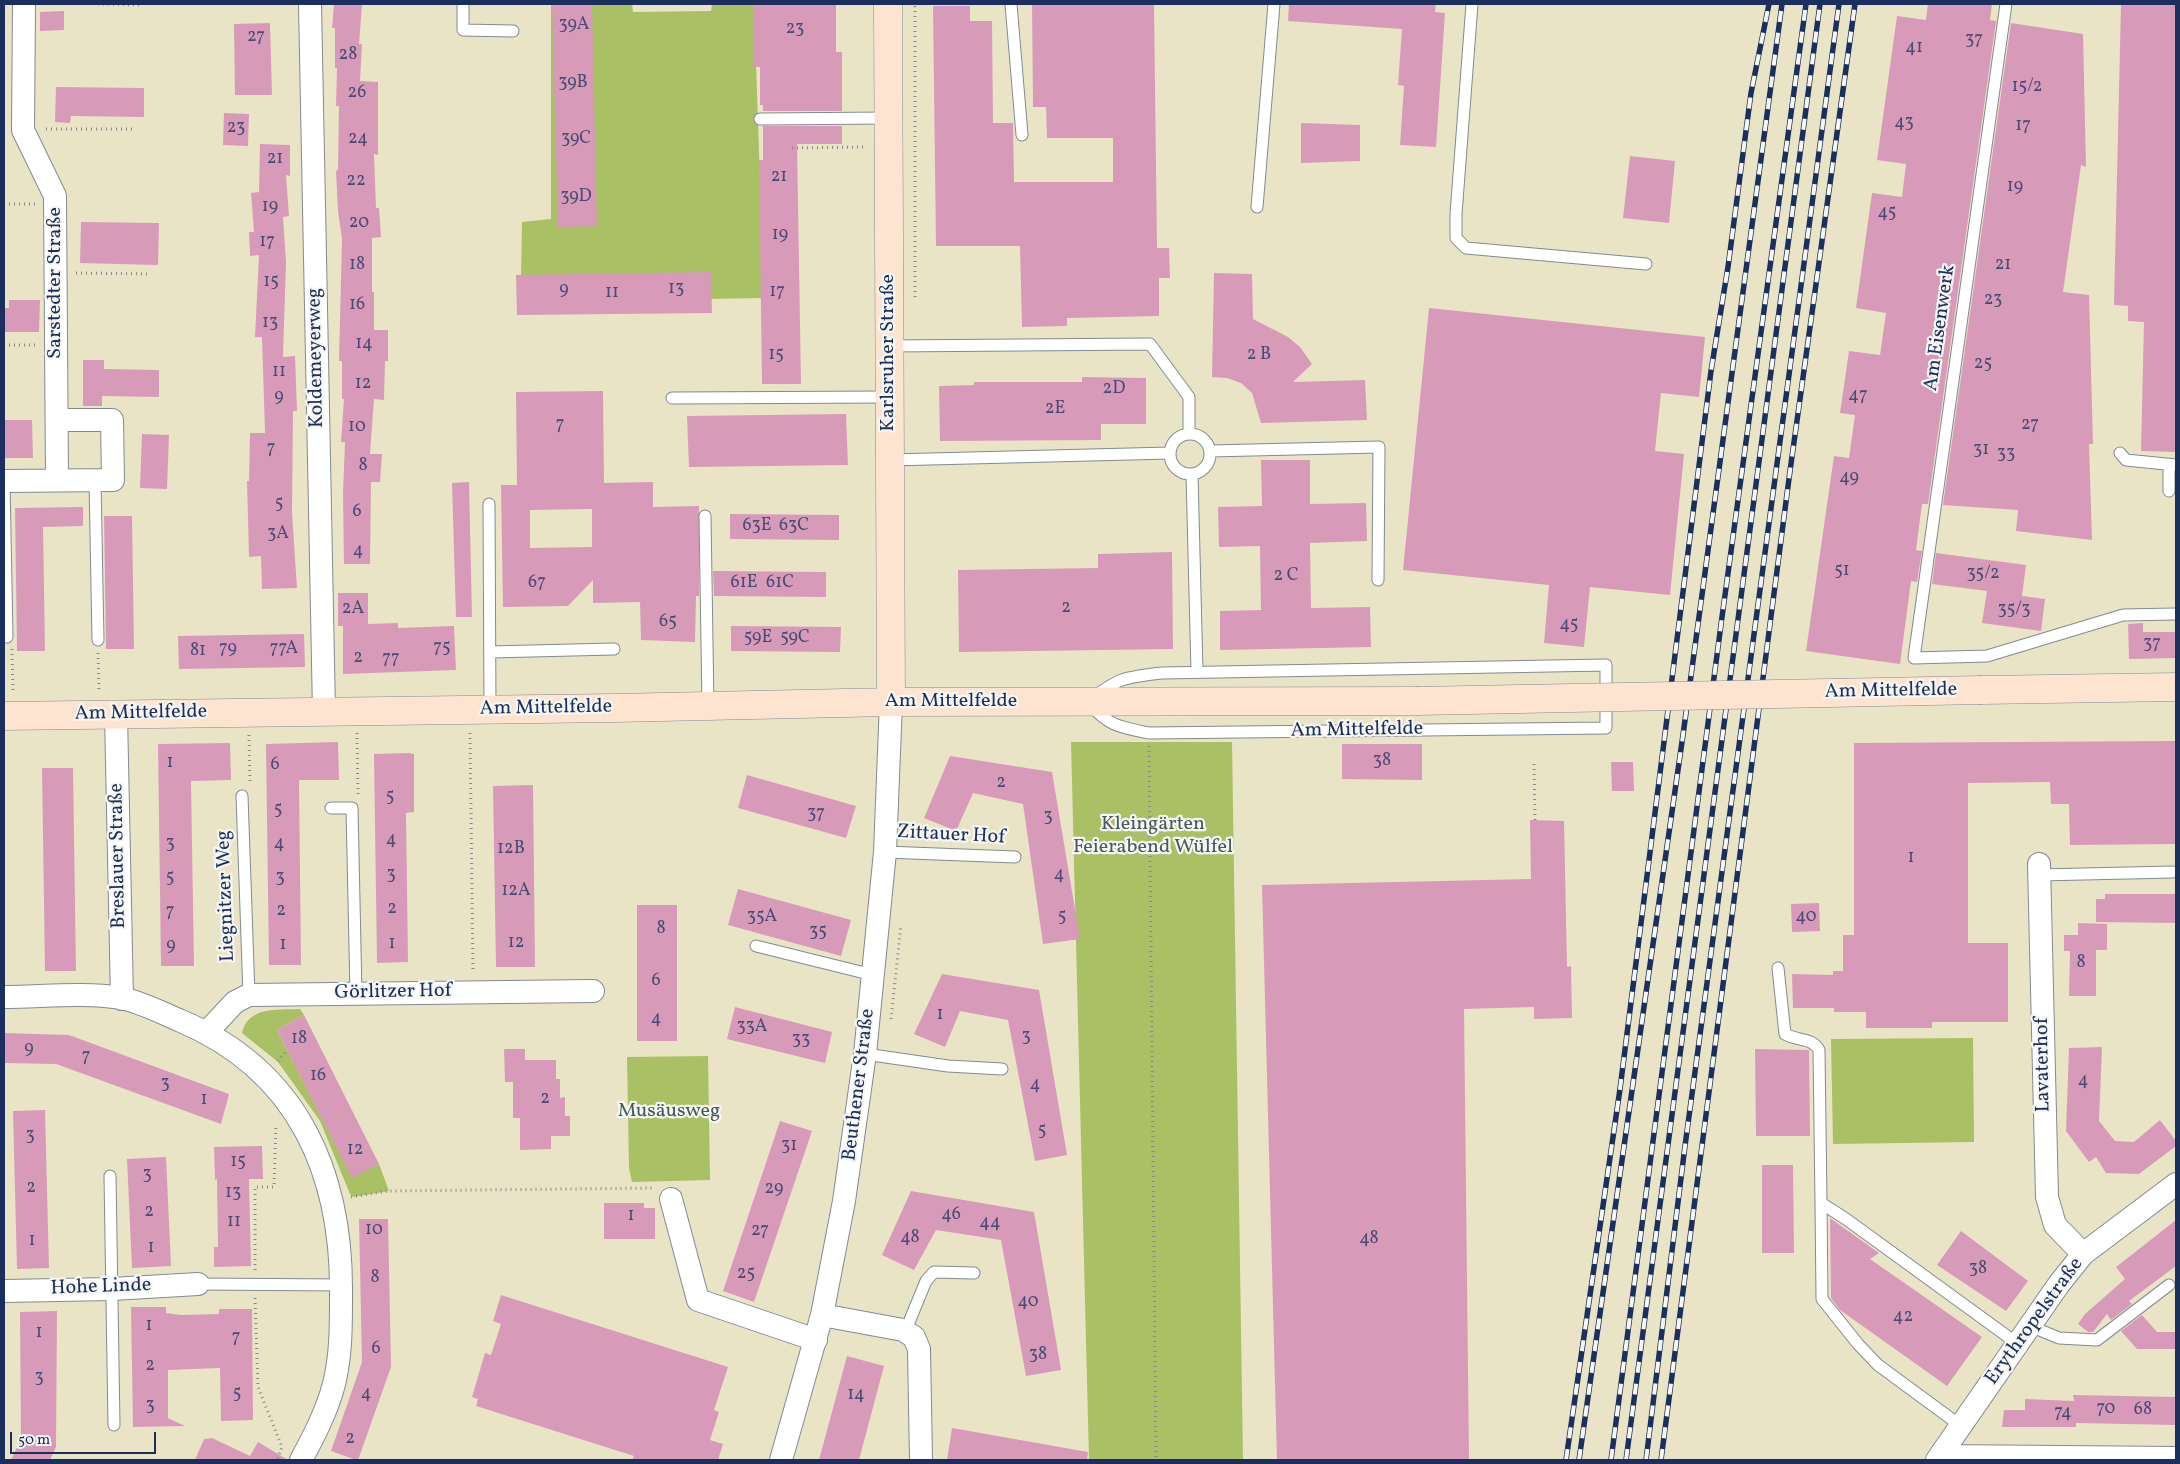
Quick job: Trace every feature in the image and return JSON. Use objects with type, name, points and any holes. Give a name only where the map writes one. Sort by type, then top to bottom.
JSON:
[{"type":"street","name":"Sarstedter Straße","points":[[24,4],[23,129],[55,196],[57,480]]},
{"type":"street","name":"Koldemeyerweg","points":[[310,4],[324,712]]},
{"type":"street","name":"Karlsruher Straße","points":[[888,4],[891,702]]},
{"type":"street","points":[[4,482],[113,480],[112,420],[57,420]]},
{"type":"street","name":"Am Mittelfelde","points":[[9,716],[490,710],[891,702],[1417,700],[2176,687]]},
{"type":"street","name":"Beuthener Straße","points":[[782,1460],[822,1315],[844,1201],[865,1054],[885,852],[891,702]]},
{"type":"street","name":"Breslauer Straße","points":[[108,715],[122,998]]},
{"type":"street","name":"Lavaterhof","points":[[2039,870],[2047,1197],[2055,1225],[2083,1254]]},
{"type":"street","name":"Görlitzer Hof","points":[[250,995],[593,991]]},
{"type":"street","points":[[207,1032],[235,1002],[250,995]]},
{"type":"street","points":[[4,997],[93,996],[122,998],[207,1032],[230,1046],[276,1087],[305,1128],[322,1165],[333,1200],[340,1238],[342,1285],[341,1344],[334,1385],[318,1427],[301,1460]]},
{"type":"street","name":"Erythropelstraße","points":[[1939,1458],[2083,1254],[2176,1184]]},
{"type":"street","points":[[671,1199],[698,1300],[816,1340]]},
{"type":"street","name":"Hohe Linde","points":[[4,1291],[112,1289],[198,1284]]},
{"type":"street","points":[[822,1315],[905,1332],[914,1337],[919,1348],[922,1460]]},
{"type":"street","points":[[1939,1458],[2176,1458]]},
{"type":"lane","points":[[463,4],[464,30],[513,31]]},
{"type":"lane","points":[[1011,4],[1022,135]]},
{"type":"lane","points":[[1257,207],[1274,4]]},
{"type":"lane","points":[[1472,4],[1456,214],[1456,238],[1466,248],[1646,264]]},
{"type":"lane","name":"Am Eisenwerk","points":[[1914,658],[2006,4]]},
{"type":"lane","points":[[760,118],[889,118]]},
{"type":"lane","points":[[888,346],[1150,344],[1189,396],[1189,434]]},
{"type":"lane","points":[[672,398],[889,397]]},
{"type":"lane","points":[[1189,434],[1200,437],[1210,452],[1208,464],[1192,474],[1186,474],[1175,468],[1170,453],[1174,442],[1189,434]]},
{"type":"lane","points":[[1210,452],[1379,447],[1378,580]]},
{"type":"lane","points":[[889,460],[1170,453]]},
{"type":"lane","points":[[2120,453],[2126,460],[2172,465],[2169,491]]},
{"type":"lane","points":[[1192,474],[1197,672]]},
{"type":"lane","points":[[95,480],[98,640]]},
{"type":"lane","points":[[4,482],[7,637]]},
{"type":"lane","points":[[488,504],[490,710]]},
{"type":"lane","points":[[705,516],[708,706]]},
{"type":"lane","name":"Am Mittelfelde","points":[[1914,658],[1987,656],[2123,612],[2176,614]]},
{"type":"lane","points":[[490,652],[614,649]]},
{"type":"lane","name":"Am Mittelfelde","points":[[1606,665],[1606,728],[1149,733],[1124,728],[1102,719],[1088,702],[1110,684],[1130,676],[1197,672],[1606,665]]},
{"type":"lane","name":"Liegnitzer Weg","points":[[242,796],[250,995]]},
{"type":"lane","points":[[331,808],[352,808],[356,994]]},
{"type":"lane","name":"Zittauer Hof","points":[[885,852],[1015,858]]},
{"type":"lane","points":[[2039,870],[2172,872]]},
{"type":"lane","points":[[756,946],[873,975]]},
{"type":"lane","points":[[1778,968],[1785,1034],[1796,1039],[1808,1040],[1819,1050],[1822,1300],[1878,1365],[1961,1426]]},
{"type":"lane","points":[[865,1054],[948,1066],[1002,1069]]},
{"type":"lane","points":[[110,1176],[114,1425]]},
{"type":"lane","points":[[1820,1203],[1846,1218],[2024,1335],[2096,1340],[2169,1284]]},
{"type":"lane","points":[[905,1332],[926,1281],[934,1272],[974,1272]]},
{"type":"lane","points":[[198,1284],[342,1285]]},
{"type":"path","points":[[98,4],[142,5]]},
{"type":"path","points":[[23,129],[133,130]]},
{"type":"path","points":[[792,148],[889,147]]},
{"type":"path","points":[[4,204],[55,204]]},
{"type":"path","points":[[56,273],[151,274]]},
{"type":"path","points":[[4,345],[56,346]]},
{"type":"path","points":[[7,637],[12,649],[9,716]]},
{"type":"path","points":[[98,640],[108,715]]},
{"type":"path","points":[[470,731],[474,992]]},
{"type":"path","points":[[352,808],[358,797],[357,733]]},
{"type":"path","points":[[1149,733],[1156,1460]]},
{"type":"path","points":[[242,796],[250,789],[249,735]]},
{"type":"path","points":[[1534,764],[1535,820]]},
{"type":"path","points":[[276,1124],[274,1187],[255,1186],[255,1285],[258,1387],[282,1447],[278,1460]]},
{"type":"path","points":[[333,1200],[389,1191],[653,1188],[663,1192],[671,1199]]},
{"type":"green space","points":[[551,4],[632,4],[633,12],[711,11],[712,4],[754,4],[764,298],[644,300],[521,281],[522,222],[551,219]]},
{"type":"green space","name":"Kleingärten Feierabend Wülfel","points":[[1071,742],[1232,742],[1243,1460],[1089,1460]]},
{"type":"green space","points":[[300,1009],[304,1015],[277,1030],[352,1177],[379,1164],[389,1191],[353,1197],[350,1194],[320,1121],[278,1062],[242,1033],[245,1024],[257,1014],[265,1011]]},
{"type":"green space","points":[[1973,1038],[1974,1142],[1833,1144],[1831,1039]]},
{"type":"green space","name":"Musäusweg","points":[[708,1056],[710,1180],[632,1182],[629,1168],[627,1057]]},
{"type":"building","points":[[334,4],[362,4],[359,44],[362,44],[360,81],[378,82],[378,155],[374,154],[376,208],[379,208],[381,237],[372,238],[372,292],[374,292],[374,330],[388,330],[388,361],[385,361],[384,400],[374,399],[370,454],[382,454],[380,482],[371,482],[370,564],[344,564],[343,493],[345,442],[341,442],[344,399],[342,399],[342,361],[339,361],[342,239],[338,211],[336,171],[338,170],[339,106],[336,106],[335,28],[332,28]]},
{"type":"building","points":[[552,4],[592,4],[597,226],[558,227]]},
{"type":"building","points":[[753,4],[836,4],[836,52],[842,52],[842,111],[763,111],[763,105],[760,105],[760,67],[754,67]]},
{"type":"building","points":[[1032,4],[1154,4],[1157,248],[1169,248],[1170,278],[1159,278],[1159,316],[1067,318],[1067,326],[1022,327],[1020,246],[936,246],[933,6],[970,6],[970,21],[992,21],[993,123],[1013,123],[1014,182],[1113,182],[1113,138],[1047,138],[1046,107],[1033,107]]},
{"type":"building","points":[[1289,4],[1436,4],[1435,12],[1445,13],[1436,147],[1400,145],[1404,86],[1398,85],[1402,29],[1288,21]]},
{"type":"building","points":[[1928,4],[1992,4],[1990,20],[1996,21],[1928,504],[1922,504],[1916,550],[1922,551],[1917,582],[1911,581],[1900,664],[1806,651],[1834,456],[1849,458],[1855,415],[1840,413],[1849,351],[1880,355],[1886,313],[1856,308],[1872,193],[1902,197],[1906,164],[1877,160],[1897,16],[1926,20]]},
{"type":"building","points":[[2121,4],[2176,4],[2176,452],[2141,451],[2144,322],[2128,321],[2128,306],[2114,305]]},
{"type":"building","points":[[64,11],[64,30],[40,31],[40,12]]},
{"type":"building","points":[[270,23],[272,95],[235,95],[234,24]]},
{"type":"building","points":[[2011,23],[2083,34],[2086,167],[2081,165],[2063,292],[2089,295],[2093,444],[2089,444],[2092,540],[2016,531],[2018,510],[1943,505]]},
{"type":"building","points":[[56,87],[144,88],[144,117],[71,116],[70,123],[55,122]]},
{"type":"building","points":[[224,113],[249,114],[248,146],[223,145]]},
{"type":"building","points":[[1301,123],[1360,125],[1360,161],[1301,163]]},
{"type":"building","points":[[763,126],[842,126],[842,144],[797,144],[801,384],[762,384],[759,160],[763,160]]},
{"type":"building","points":[[260,144],[290,145],[290,176],[286,175],[289,216],[283,217],[286,262],[283,357],[295,356],[297,411],[293,411],[292,513],[297,588],[262,589],[261,556],[249,557],[247,481],[249,481],[250,433],[265,433],[262,337],[255,337],[259,255],[250,256],[249,232],[254,232],[251,193],[259,192]]},
{"type":"building","points":[[1630,156],[1675,161],[1669,223],[1623,218]]},
{"type":"building","points":[[81,222],[159,223],[158,265],[80,263]]},
{"type":"building","points":[[711,272],[712,313],[517,315],[516,275]]},
{"type":"building","points":[[1214,273],[1252,274],[1253,319],[1288,337],[1300,347],[1312,364],[1293,382],[1365,380],[1367,420],[1261,423],[1252,393],[1241,383],[1227,378],[1212,377]]},
{"type":"building","points":[[9,300],[40,300],[39,332],[4,332],[4,308],[9,308]]},
{"type":"building","points":[[1429,308],[1705,337],[1699,397],[1661,393],[1655,451],[1684,454],[1670,595],[1590,587],[1584,647],[1544,643],[1549,585],[1403,570]]},
{"type":"building","points":[[83,360],[104,360],[104,369],[159,370],[159,397],[102,396],[102,406],[83,406]]},
{"type":"building","points":[[1082,377],[1146,378],[1146,424],[1101,424],[1101,440],[940,441],[939,386],[974,385],[974,382],[1082,382]]},
{"type":"building","points":[[603,391],[604,483],[653,482],[653,507],[699,506],[699,596],[696,596],[695,642],[641,640],[640,602],[593,603],[593,580],[568,606],[503,607],[501,485],[517,485],[516,392]],"holes":[[[592,509],[592,547],[530,548],[530,510]]]},
{"type":"building","points":[[846,414],[848,465],[689,467],[687,416]]},
{"type":"building","points":[[4,420],[32,420],[33,458],[4,458]]},
{"type":"building","points":[[142,434],[169,435],[167,489],[140,488]]},
{"type":"building","points":[[1261,460],[1310,460],[1310,504],[1366,503],[1367,541],[1310,543],[1311,608],[1370,607],[1371,647],[1220,650],[1220,611],[1261,610],[1260,546],[1219,547],[1218,507],[1262,506]]},
{"type":"building","points":[[469,482],[472,617],[456,617],[452,483]]},
{"type":"building","points":[[83,507],[83,526],[43,527],[45,651],[17,651],[15,508]]},
{"type":"building","points":[[730,514],[839,515],[839,540],[730,539]]},
{"type":"building","points":[[104,516],[132,516],[134,649],[106,649]]},
{"type":"building","points":[[1172,552],[1173,649],[959,652],[958,570],[1098,568],[1098,554]]},
{"type":"building","points":[[1936,553],[2026,565],[2022,596],[2045,599],[2041,631],[1982,623],[1987,591],[1932,584]]},
{"type":"building","points":[[713,571],[826,572],[826,597],[714,596]]},
{"type":"building","points":[[338,593],[368,593],[368,624],[398,623],[398,628],[454,626],[456,670],[343,674],[343,626],[338,626]]},
{"type":"building","points":[[2143,623],[2143,632],[2176,632],[2176,658],[2129,659],[2128,624]]},
{"type":"building","points":[[731,626],[841,627],[840,652],[731,651]]},
{"type":"building","points":[[304,634],[305,667],[179,669],[178,636]]},
{"type":"building","points":[[2176,741],[2176,844],[2070,845],[2069,804],[2051,804],[2050,782],[1968,783],[1968,943],[2008,943],[2008,1022],[1932,1022],[1932,1028],[1866,1028],[1866,1012],[1834,1012],[1834,1008],[1793,1008],[1792,974],[1833,975],[1833,971],[1843,971],[1843,935],[1854,935],[1854,743]]},
{"type":"building","points":[[338,742],[339,780],[299,780],[301,965],[269,965],[266,744]]},
{"type":"building","points":[[230,743],[231,780],[191,781],[194,966],[161,966],[158,744]]},
{"type":"building","points":[[1342,744],[1422,744],[1422,780],[1342,779]]},
{"type":"building","points":[[374,754],[414,754],[414,812],[406,813],[408,962],[377,963]]},
{"type":"building","points":[[950,756],[1052,772],[1080,939],[1043,944],[1023,804],[973,793],[956,831],[924,818]]},
{"type":"building","points":[[1611,762],[1633,762],[1634,791],[1612,791]]},
{"type":"building","points":[[42,768],[73,768],[76,971],[45,971]]},
{"type":"building","points":[[747,775],[856,806],[846,838],[738,808]]},
{"type":"building","points":[[533,785],[535,967],[496,967],[493,786]]},
{"type":"building","points":[[1530,820],[1564,821],[1567,967],[1571,966],[1572,1018],[1534,1019],[1534,1007],[1464,1009],[1469,1460],[1277,1460],[1262,885],[1531,879]]},
{"type":"building","points":[[738,889],[851,920],[841,956],[728,925]]},
{"type":"building","points":[[2105,894],[2176,894],[2176,923],[2096,922],[2096,899],[2105,899]]},
{"type":"building","points":[[1819,903],[1820,931],[1792,932],[1791,904]]},
{"type":"building","points":[[637,905],[677,905],[677,1041],[637,1041]]},
{"type":"building","points":[[2078,923],[2107,924],[2107,950],[2096,950],[2096,996],[2069,996],[2070,951],[2064,951],[2064,935],[2078,935]]},
{"type":"building","points":[[942,974],[1039,990],[1067,1155],[1035,1161],[1008,1020],[960,1011],[945,1047],[914,1034]]},
{"type":"building","points":[[735,1007],[832,1032],[825,1063],[727,1039]]},
{"type":"building","points":[[304,1015],[379,1164],[352,1178],[277,1030]]},
{"type":"building","points":[[4,1033],[69,1035],[229,1094],[221,1124],[56,1064],[4,1063]]},
{"type":"building","points":[[2102,1047],[2099,1121],[2115,1141],[2134,1142],[2160,1120],[2176,1141],[2176,1146],[2139,1174],[2106,1173],[2096,1157],[2089,1162],[2066,1131],[2069,1048]]},
{"type":"building","points":[[504,1049],[525,1049],[525,1060],[556,1060],[556,1079],[560,1079],[560,1098],[565,1097],[565,1116],[570,1116],[570,1136],[551,1136],[551,1149],[520,1150],[520,1118],[513,1118],[513,1082],[505,1082]]},
{"type":"building","points":[[1755,1049],[1809,1050],[1810,1136],[1756,1136]]},
{"type":"building","points":[[45,1110],[49,1268],[17,1269],[13,1111]]},
{"type":"building","points":[[780,1121],[812,1131],[754,1302],[723,1291]]},
{"type":"building","points":[[262,1146],[263,1179],[249,1179],[251,1266],[214,1267],[214,1247],[218,1247],[217,1179],[215,1180],[214,1147]]},
{"type":"building","points":[[166,1157],[171,1266],[132,1268],[127,1159]]},
{"type":"building","points":[[1762,1165],[1793,1165],[1794,1253],[1762,1253]]},
{"type":"building","points":[[911,1191],[1034,1212],[1061,1370],[1026,1376],[1001,1240],[936,1230],[914,1270],[882,1255]]},
{"type":"building","points":[[604,1203],[644,1203],[644,1208],[655,1208],[655,1239],[604,1239]]},
{"type":"building","points":[[1830,1218],[1879,1253],[1870,1259],[1982,1337],[1947,1386],[1840,1310],[1831,1298]]},
{"type":"building","points":[[359,1219],[388,1219],[391,1367],[358,1460],[356,1460],[331,1451],[362,1362]]},
{"type":"building","points":[[2176,1220],[2176,1266],[2129,1301],[2132,1304],[2111,1320],[2107,1314],[2093,1332],[2088,1332],[2078,1324],[2085,1314],[2125,1279],[2116,1267]]},
{"type":"building","points":[[1961,1231],[2028,1281],[2006,1311],[1937,1265]]},
{"type":"building","points":[[501,1295],[728,1367],[714,1410],[719,1412],[710,1440],[723,1444],[718,1460],[632,1460],[634,1456],[476,1406],[478,1399],[472,1397],[485,1353],[491,1355],[501,1324],[493,1321]]},
{"type":"building","points":[[131,1307],[166,1307],[166,1313],[181,1315],[219,1314],[219,1309],[252,1309],[253,1420],[221,1421],[220,1368],[168,1370],[168,1418],[185,1426],[133,1427]]},
{"type":"building","points":[[57,1311],[56,1447],[50,1460],[11,1460],[21,1439],[20,1312]]},
{"type":"building","points":[[2142,1315],[2157,1332],[2176,1332],[2176,1349],[2137,1349],[2121,1331]]},
{"type":"building","points":[[847,1356],[884,1366],[859,1460],[819,1460]]},
{"type":"building","points":[[2073,1395],[2176,1397],[2176,1425],[2076,1423],[2076,1427],[2002,1427],[2004,1410],[2025,1410],[2025,1399],[2074,1401]]},
{"type":"building","points":[[952,1428],[1088,1452],[1087,1460],[947,1460]]},
{"type":"building","points":[[212,1438],[250,1456],[258,1442],[288,1460],[195,1460],[204,1439]]},
{"type":"railway","points":[[1566,1460],[1620,1089],[1711,371],[1728,267],[1751,93],[1769,4]]},
{"type":"railway","points":[[1579,1460],[1683,735],[1782,4]]},
{"type":"railway","points":[[1611,1460],[1722,617],[1806,4]]},
{"type":"railway","points":[[1626,1460],[1820,4]]},
{"type":"railway","points":[[1646,1460],[1685,1146],[1839,4]]},
{"type":"railway","points":[[1661,1460],[1790,471],[1855,4]]}]
